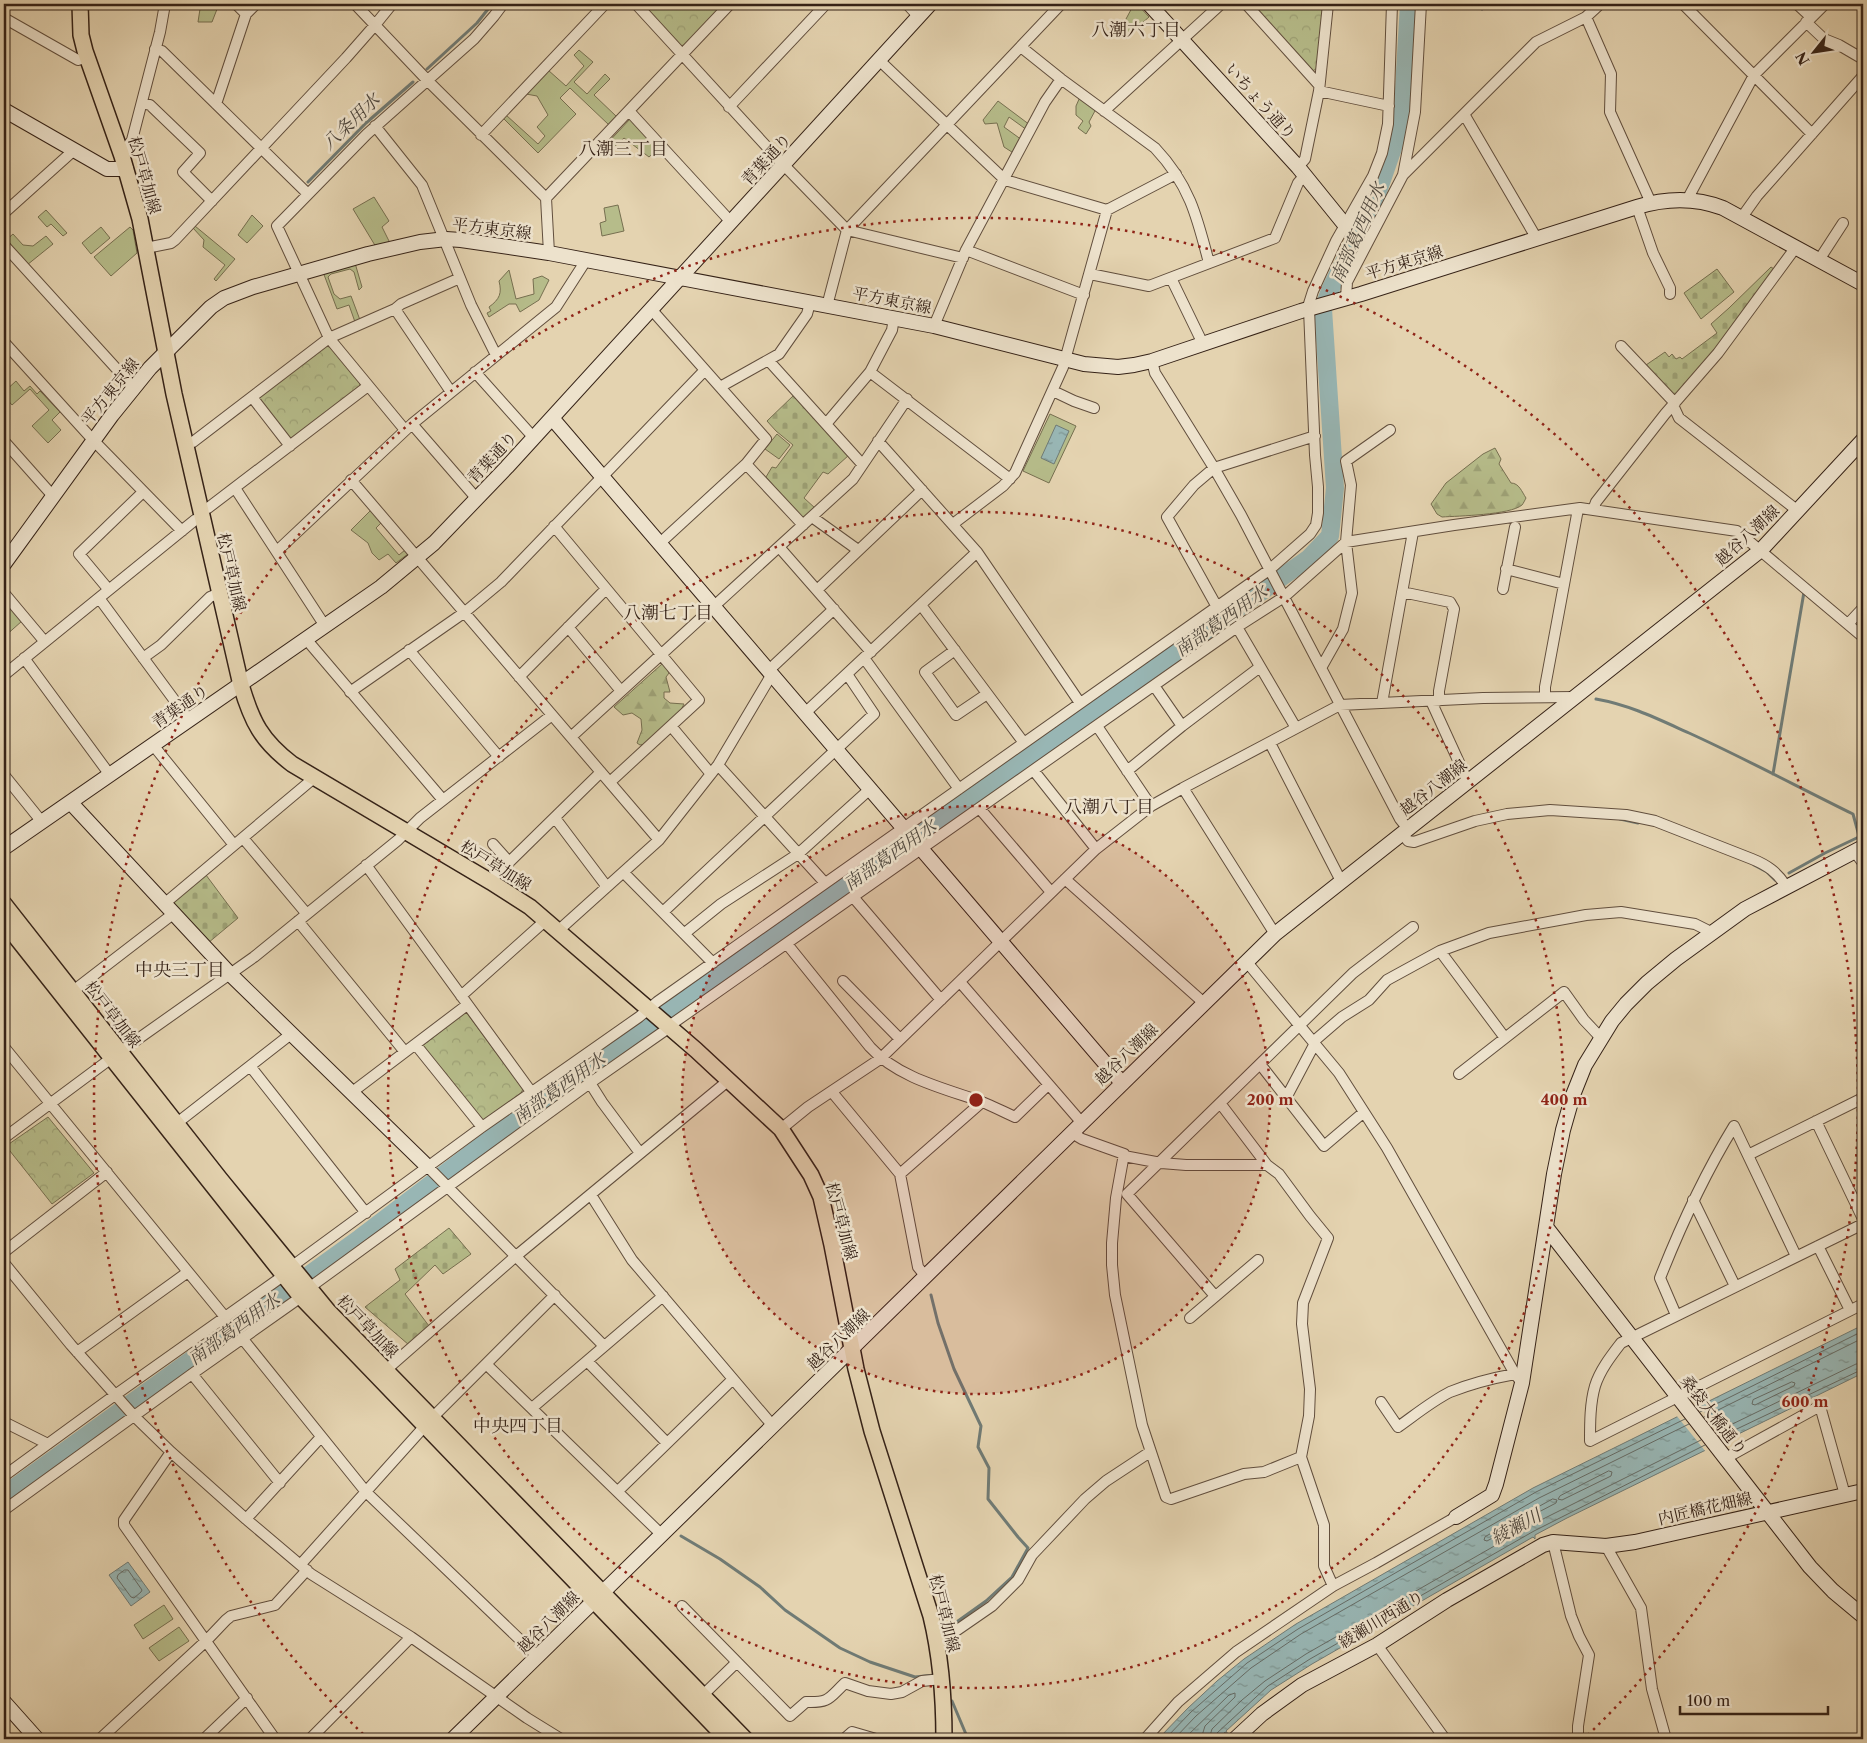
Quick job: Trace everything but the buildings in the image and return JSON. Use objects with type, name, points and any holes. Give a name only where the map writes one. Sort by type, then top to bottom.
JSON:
[{"type":"main road","name":"松戸草加線","points":[[80,4],[81,34],[124,162],[146,248],[165,353],[185,444],[241,685],[252,719],[268,743],[292,764],[492,882],[559,930],[669,1026],[782,1129],[812,1175],[821,1197],[872,1431],[925,1596],[937,1644],[942,1679],[944,1739]]},
{"type":"main road","name":"松戸草加線","points":[[4,904],[73,991],[116,1055],[305,1293],[598,1596],[727,1739]]},
{"type":"main road","name":"松戸草加線","points":[[4,922],[116,1055],[177,1123],[287,1272]]},
{"type":"main road","name":"松戸草加線","points":[[305,1293],[386,1370],[429,1422]]},
{"type":"main road","name":"松戸草加線","points":[[598,1596],[702,1695],[745,1739]]},
{"type":"street","points":[[4,110],[106,169],[124,162],[142,103],[165,4]]},
{"type":"street","points":[[236,4],[246,14]]},
{"type":"street","points":[[216,104],[246,14],[256,4]]},
{"type":"street","points":[[355,4],[426,80],[546,198],[549,252]]},
{"type":"street","points":[[146,248],[171,243],[262,149],[375,26],[392,4]]},
{"type":"street","points":[[477,499],[368,386],[329,338],[276,226],[375,126],[474,39],[503,4]]},
{"type":"street","points":[[481,135],[605,4]]},
{"type":"street","points":[[636,4],[784,166],[848,230],[965,254],[1084,295]]},
{"type":"street","points":[[546,198],[730,4]]},
{"type":"street","points":[[729,107],[826,4]]},
{"type":"street","points":[[906,4],[919,17]]},
{"type":"street","name":"青葉通り","points":[[4,848],[381,587],[418,558],[456,522],[534,438],[930,4]]},
{"type":"street","points":[[827,306],[848,230],[1061,4]]},
{"type":"street","name":"いちょう通り","points":[[1148,4],[1302,171],[1345,225]]},
{"type":"street","points":[[1104,111],[1221,4]]},
{"type":"street","points":[[1246,4],[1319,88],[1389,106]]},
{"type":"street","points":[[1090,274],[1149,286],[1275,238],[1298,183],[1305,159],[1319,88],[1328,4]]},
{"type":"street","points":[[4,1476],[116,1397],[482,1128],[650,1010],[713,962],[1217,606],[1270,572],[1310,534],[1316,525],[1318,500],[1310,309],[1313,291],[1345,225],[1373,176],[1382,152],[1388,124],[1392,4]]},
{"type":"street","points":[[1341,300],[1347,282],[1403,175],[1415,112],[1421,4]]},
{"type":"street","points":[[1403,175],[1536,42],[1586,18],[1600,4]]},
{"type":"street","points":[[1683,4],[1812,134]]},
{"type":"street","points":[[1797,4],[1824,39],[1839,45],[1863,60]]},
{"type":"street","points":[[1687,200],[1754,75],[1826,4]]},
{"type":"street","points":[[4,18],[78,60],[88,58]]},
{"type":"street","points":[[1586,18],[1611,74],[1610,112],[1651,203]]},
{"type":"street","points":[[1021,47],[1155,148],[1176,174],[1189,196],[1209,263]]},
{"type":"street","points":[[155,49],[162,51],[308,194]]},
{"type":"street","points":[[879,60],[1005,180],[1107,210],[1176,174]]},
{"type":"street","points":[[1742,217],[1757,196],[1863,76]]},
{"type":"street","points":[[934,326],[965,254],[1045,102],[1061,79]]},
{"type":"street","points":[[142,103],[150,105],[200,153],[183,172],[212,201]]},
{"type":"street","points":[[629,111],[731,222]]},
{"type":"street","points":[[1464,114],[1537,239]]},
{"type":"street","points":[[375,126],[418,179],[446,239],[460,278],[496,355]]},
{"type":"street","points":[[4,213],[73,151]]},
{"type":"street","name":"平方東京線","points":[[4,564],[52,495],[134,388],[150,368],[203,314],[224,298],[253,287],[368,254],[420,242],[446,239],[549,252],[934,326],[1084,364],[1118,367],[1134,366],[1152,361],[1310,309],[1651,203],[1687,200],[1712,204],[1742,217],[1863,284]]},
{"type":"street","points":[[1637,207],[1653,253],[1670,288],[1670,294]]},
{"type":"street","points":[[953,524],[1015,473],[1054,391],[1066,359],[1107,210]]},
{"type":"street","points":[[1819,260],[1843,223]]},
{"type":"street","points":[[4,245],[134,388]]},
{"type":"street","points":[[1593,510],[1596,502],[1674,404],[1718,353],[1796,247]]},
{"type":"street","points":[[277,550],[409,427],[556,307],[583,265],[584,260]]},
{"type":"street","points":[[185,444],[193,442],[329,338],[460,278]]},
{"type":"street","points":[[1171,278],[1203,344]]},
{"type":"street","points":[[720,387],[779,354],[807,314],[810,303]]},
{"type":"street","points":[[395,309],[451,392]]},
{"type":"street","points":[[651,309],[766,439],[746,464],[660,543]]},
{"type":"street","points":[[826,424],[870,372],[892,330],[894,318]]},
{"type":"street","points":[[4,342],[93,440],[182,531]]},
{"type":"street","points":[[1621,348],[1674,404],[1679,418],[1798,511]]},
{"type":"street","points":[[769,361],[862,464]]},
{"type":"street","points":[[1152,361],[1155,373],[1214,468],[1322,668],[1400,819],[1408,841],[1414,842],[1475,821],[1534,810],[1626,815],[1655,820],[1759,862],[1779,875],[1786,886]]},
{"type":"street","points":[[350,692],[465,612],[502,582],[705,370]]},
{"type":"street","points":[[476,372],[534,438]]},
{"type":"street","points":[[870,372],[1010,479]]},
{"type":"street","points":[[4,675],[208,508],[368,386]]},
{"type":"street","points":[[1054,391],[1094,408]]},
{"type":"street","points":[[252,397],[290,446]]},
{"type":"street","points":[[571,737],[853,478],[907,399]]},
{"type":"street","points":[[552,418],[1122,1083]]},
{"type":"street","points":[[1322,668],[1343,629],[1352,593],[1346,542],[1351,485],[1346,461],[1390,430]]},
{"type":"street","points":[[1217,606],[1166,517],[1194,485],[1214,468],[1315,436]]},
{"type":"street","name":"越谷八潮線","points":[[453,1739],[1275,934],[1761,550],[1863,440]]},
{"type":"street","points":[[4,441],[52,495]]},
{"type":"street","points":[[878,441],[977,552],[1080,703]]},
{"type":"street","points":[[746,464],[803,525]]},
{"type":"street","points":[[351,480],[659,840]]},
{"type":"street","points":[[235,488],[325,626]]},
{"type":"street","points":[[816,590],[922,490]]},
{"type":"street","points":[[109,590],[79,554],[143,492]]},
{"type":"street","points":[[1545,697],[1578,509]]},
{"type":"street","points":[[4,1510],[132,1414],[192,1374],[305,1293],[669,1026],[1155,687],[1283,595],[1346,542],[1578,509],[1737,531],[1863,637]]},
{"type":"street","points":[[812,517],[858,550]]},
{"type":"street","points":[[554,526],[699,700],[610,782]]},
{"type":"street","points":[[1503,589],[1515,527]]},
{"type":"street","points":[[1382,703],[1413,532]]},
{"type":"street","points":[[779,547],[834,609],[959,789]]},
{"type":"street","points":[[805,713],[977,552]]},
{"type":"street","points":[[1506,569],[1564,584]]},
{"type":"street","points":[[519,677],[606,589]]},
{"type":"street","points":[[1402,592],[1450,602],[1454,609],[1439,691],[1435,701],[1468,782]]},
{"type":"street","points":[[4,593],[45,642]]},
{"type":"street","points":[[143,658],[161,645],[210,597],[219,593]]},
{"type":"street","points":[[99,598],[189,720]]},
{"type":"street","points":[[921,605],[1024,743]]},
{"type":"street","points":[[1848,624],[1863,608]]},
{"type":"street","points":[[559,930],[659,840],[714,769],[771,672],[834,609]]},
{"type":"street","points":[[568,627],[621,691]]},
{"type":"street","points":[[1237,627],[1296,728]]},
{"type":"street","points":[[306,639],[442,800]]},
{"type":"street","points":[[409,650],[499,757]]},
{"type":"street","points":[[955,650],[925,672],[956,716],[987,694]]},
{"type":"street","points":[[24,658],[110,775]]},
{"type":"street","points":[[1127,771],[1182,726],[1260,667]]},
{"type":"street","points":[[663,912],[874,714],[847,674]]},
{"type":"street","points":[[1155,687],[1182,726]]},
{"type":"street","points":[[782,1129],[808,1107],[880,1059],[1096,849],[1151,806],[1183,788],[1340,705],[1483,698],[1575,698]]},
{"type":"street","points":[[4,1138],[230,974],[398,840],[442,800],[552,715]]},
{"type":"street","points":[[671,726],[764,817],[825,883]]},
{"type":"street","points":[[1098,726],[1151,806]]},
{"type":"street","points":[[1270,743],[1341,881]]},
{"type":"street","points":[[153,745],[234,845]]},
{"type":"street","points":[[1034,771],[1096,849]]},
{"type":"street","points":[[492,882],[509,862],[601,772]]},
{"type":"street","points":[[4,775],[42,822]]},
{"type":"street","points":[[73,991],[169,909],[234,845],[314,778]]},
{"type":"street","points":[[1183,788],[1275,934]]},
{"type":"street","points":[[685,933],[721,904],[798,854],[870,789]]},
{"type":"street","points":[[71,803],[230,974],[428,1167],[604,1346]]},
{"type":"street","points":[[980,809],[1051,892]]},
{"type":"street","points":[[555,818],[607,887]]},
{"type":"street","points":[[243,838],[405,1052]]},
{"type":"street","points":[[493,844],[509,862]]},
{"type":"street","points":[[1145,1739],[1178,1702],[1236,1652],[1332,1586],[1376,1563],[1492,1495],[1512,1428],[1518,1379],[1556,1165],[1573,1095],[1585,1065],[1601,1038],[1626,1004],[1647,983],[1711,932],[1745,909],[1786,886],[1859,849],[1863,863]]},
{"type":"street","points":[[366,865],[532,1093]]},
{"type":"street","points":[[624,873],[713,962]]},
{"type":"street","points":[[1065,879],[1204,1003]]},
{"type":"street","points":[[854,898],[941,1000]]},
{"type":"street","points":[[1286,1098],[1313,1043],[1342,1017],[1369,1000],[1387,980],[1440,951],[1489,933],[1586,915],[1621,912],[1695,924],[1711,932]]},
{"type":"street","points":[[461,996],[546,920]]},
{"type":"street","points":[[1216,1296],[1127,1194],[1161,1163],[1353,973],[1413,927]]},
{"type":"street","points":[[787,944],[880,1059],[889,1065],[937,1087],[982,1102],[1016,1117],[1048,1085]]},
{"type":"street","points":[[1440,951],[1505,1038]]},
{"type":"street","points":[[1246,961],[1339,1073],[1387,1148],[1518,1379]]},
{"type":"street","points":[[843,981],[900,1039]]},
{"type":"street","points":[[960,982],[1048,1085],[1082,1138],[1124,1154],[1124,1156],[1161,1163],[1186,1165],[1267,1165]]},
{"type":"street","points":[[1459,1074],[1564,992],[1584,1020],[1601,1038]]},
{"type":"street","points":[[351,1093],[467,1005]]},
{"type":"street","points":[[177,1123],[291,1034]]},
{"type":"street","points":[[416,1045],[482,1128]]},
{"type":"street","points":[[4,1047],[225,1317]]},
{"type":"street","points":[[1260,1064],[1324,1146],[1364,1112]]},
{"type":"street","points":[[250,1066],[366,1213]]},
{"type":"street","points":[[386,1370],[516,1256],[729,1080]]},
{"type":"street","points":[[590,1083],[640,1153]]},
{"type":"street","points":[[832,1092],[900,1174],[918,1267],[926,1277]]},
{"type":"street","points":[[1748,1155],[1863,1098]]},
{"type":"street","points":[[900,1174],[982,1102]]},
{"type":"street","points":[[1220,1103],[1267,1165],[1279,1174],[1328,1238],[1303,1303],[1302,1324],[1310,1389],[1309,1416],[1301,1457],[1324,1525],[1324,1566],[1332,1586]]},
{"type":"street","points":[[1816,1121],[1863,1219]]},
{"type":"street","points":[[1676,1315],[1660,1278],[1693,1200],[1712,1161],[1734,1126],[1796,1256]]},
{"type":"street","points":[[1124,1156],[1116,1198],[1112,1265],[1115,1295],[1136,1400],[1163,1492],[1166,1497],[1171,1499],[1244,1474],[1264,1472],[1301,1457]]},
{"type":"street","points":[[4,1252],[107,1172]]},
{"type":"street","points":[[591,1195],[632,1260],[773,1426]]},
{"type":"street","points":[[1693,1200],[1735,1286]]},
{"type":"street","points":[[1863,1224],[1621,1343],[1607,1362],[1595,1386],[1590,1441],[1680,1399],[1863,1304]]},
{"type":"street","name":"桑袋大橋通り","points":[[1546,1227],[1810,1567],[1833,1591],[1863,1616]]},
{"type":"street","points":[[1818,1246],[1850,1310]]},
{"type":"street","points":[[1190,1318],[1258,1260]]},
{"type":"street","points":[[5,1267],[132,1414],[171,1452],[246,1519],[304,1567],[410,1636],[561,1739]]},
{"type":"street","points":[[77,1352],[188,1272]]},
{"type":"street","points":[[100,1739],[206,1641],[226,1620],[232,1616],[275,1605],[366,1492],[429,1422],[555,1295]]},
{"type":"street","points":[[532,1408],[663,1296]]},
{"type":"street","points":[[242,1338],[366,1492],[538,1657]]},
{"type":"street","points":[[587,1361],[668,1443]]},
{"type":"street","points":[[486,1364],[662,1534]]},
{"type":"street","points":[[192,1374],[280,1483]]},
{"type":"street","points":[[1381,1402],[1398,1427],[1451,1392],[1499,1377],[1518,1379]]},
{"type":"street","points":[[618,1492],[732,1379]]},
{"type":"street","points":[[1724,1456],[1820,1406],[1845,1495]]},
{"type":"street","points":[[4,1422],[48,1444]]},
{"type":"street","points":[[246,1519],[321,1437]]},
{"type":"street","points":[[171,1452],[122,1522],[275,1739]]},
{"type":"street","points":[[937,1644],[992,1606],[1018,1580],[1032,1555],[1085,1499],[1106,1481],[1150,1452]]},
{"type":"street","name":"内匠橋花畑線","points":[[1553,1542],[1606,1546],[1635,1542],[1863,1491]]},
{"type":"street","points":[[1553,1542],[1571,1616],[1589,1655],[1578,1726],[1578,1739]]},
{"type":"street","name":"綾瀬川西通り","points":[[1235,1739],[1262,1714],[1302,1685],[1376,1645],[1447,1600],[1543,1545],[1553,1542]]},
{"type":"street","points":[[1606,1546],[1641,1608],[1652,1688],[1666,1739]]},
{"type":"street","points":[[682,1606],[790,1716],[806,1702],[827,1700],[846,1683],[868,1691],[891,1694],[902,1692],[922,1681],[942,1679]]},
{"type":"street","points":[[310,1739],[410,1636]]},
{"type":"street","points":[[1376,1645],[1445,1739]]},
{"type":"street","points":[[702,1695],[737,1662]]},
{"type":"street","points":[[204,1739],[246,1698]]},
{"type":"street","points":[[4,1702],[36,1739]]},
{"type":"street","points":[[844,1739],[852,1732],[876,1739]]},
{"type":"green space","points":[[209,4],[219,4],[212,22],[198,22],[200,9],[208,8]]},
{"type":"green space","points":[[641,4],[724,4],[685,45],[679,46]]},
{"type":"green space","points":[[1134,4],[1137,4],[1149,17],[1126,37],[1118,28],[1126,19]]},
{"type":"green space","points":[[1251,4],[1324,4],[1317,68],[1313,71]]},
{"type":"green space","points":[[579,50],[593,62],[574,82],[587,94],[605,74],[610,79],[594,95],[617,117],[609,125],[570,88],[560,98],[576,114],[538,153],[503,118],[506,115],[538,144],[545,136],[537,127],[548,115],[537,96],[526,94],[548,70],[566,86],[584,66],[574,55]]},
{"type":"green space","points":[[1080,97],[1096,109],[1089,122],[1091,126],[1086,134],[1078,128],[1083,121],[1076,115],[1076,106]]},
{"type":"green space","points":[[998,101],[1030,125],[1027,130],[1009,117],[1004,127],[1022,140],[1015,154],[1004,147],[997,123],[985,124],[983,120]]},
{"type":"green space","points":[[630,119],[658,149],[649,157],[624,138],[610,151],[604,147]]},
{"type":"green space","points":[[374,197],[389,221],[382,227],[390,243],[376,247],[353,209]]},
{"type":"green space","points":[[618,205],[624,231],[602,236],[600,223],[606,221],[604,208]]},
{"type":"green space","points":[[46,210],[67,233],[63,236],[51,224],[47,227],[38,217]]},
{"type":"green space","points":[[252,215],[263,226],[247,243],[238,235]]},
{"type":"green space","points":[[195,226],[235,259],[216,281],[214,279],[225,265],[203,247],[204,240],[193,228]]},
{"type":"green space","points":[[101,227],[110,238],[91,254],[82,243]]},
{"type":"green space","points":[[130,227],[133,230],[137,253],[111,276],[94,257]]},
{"type":"green space","points":[[13,234],[23,245],[33,246],[46,236],[53,244],[27,265],[5,241]]},
{"type":"green space","points":[[355,263],[362,287],[359,290],[354,272],[350,269],[331,274],[328,277],[334,294],[340,299],[351,296],[360,320],[355,322],[349,305],[337,309],[323,272]]},
{"type":"green space","points":[[1771,267],[1774,269],[1717,348],[1674,396],[1646,365],[1665,352],[1669,357],[1672,354],[1676,359],[1680,357],[1682,359],[1717,333],[1711,324]]},
{"type":"green space","points":[[1717,269],[1734,292],[1701,319],[1684,293]]},
{"type":"green space","points":[[509,270],[516,299],[534,294],[533,279],[542,276],[549,280],[539,300],[520,312],[516,304],[509,304],[489,317],[487,313],[491,311],[489,307],[499,296],[499,281]]},
{"type":"green space","points":[[325,346],[330,347],[360,383],[359,388],[292,439],[288,438],[259,401],[260,397]]},
{"type":"green space","points":[[16,381],[24,391],[30,386],[37,394],[40,391],[60,412],[52,420],[61,430],[48,443],[32,426],[49,410],[30,389],[12,405],[4,396],[4,392]]},
{"type":"green space","points":[[794,395],[849,455],[828,474],[823,472],[804,498],[815,508],[803,519],[766,477],[772,467],[776,468],[793,445],[767,421]]},
{"type":"green space","points":[[1050,414],[1076,426],[1049,483],[1023,471]]},
{"type":"green space","points":[[777,434],[790,445],[779,459],[765,449]]},
{"type":"green space","points":[[1495,448],[1501,459],[1499,464],[1511,483],[1518,486],[1526,498],[1522,505],[1507,511],[1484,514],[1442,517],[1437,514],[1431,504],[1446,483],[1483,454]]},
{"type":"green space","points":[[371,510],[382,522],[376,528],[399,555],[405,550],[408,554],[396,563],[388,554],[379,560],[372,553],[368,543],[351,530]]},
{"type":"green space","points":[[4,598],[22,621],[4,637]]},
{"type":"green space","points":[[662,664],[669,673],[666,677],[670,692],[664,692],[664,698],[670,703],[684,704],[681,710],[645,744],[640,745],[637,743],[642,730],[641,719],[632,713],[623,715],[614,707]]},
{"type":"green space","points":[[206,875],[238,918],[208,943],[173,906],[173,902]]},
{"type":"green space","points":[[466,1012],[523,1089],[521,1093],[484,1120],[479,1118],[422,1046]]},
{"type":"green space","points":[[48,1117],[94,1173],[52,1204],[6,1146]]},
{"type":"green space","points":[[449,1228],[471,1254],[443,1274],[435,1265],[405,1294],[429,1326],[409,1345],[365,1307],[400,1280],[395,1269]]},
{"type":"green space","points":[[164,1605],[173,1619],[143,1639],[134,1625]]},
{"type":"green space","points":[[179,1627],[189,1641],[159,1661],[149,1648]]},
{"type":"water","points":[[1056,425],[1069,431],[1054,464],[1041,458]]},
{"type":"water","name":"綾瀬川","points":[[1863,1325],[1863,1373],[1535,1535],[1535,1539],[1533,1537],[1312,1664],[1271,1690],[1226,1731],[1228,1734],[1225,1732],[1218,1739],[1158,1739],[1217,1681],[1244,1659],[1296,1624],[1533,1488]]},
{"type":"water","points":[[128,1562],[150,1592],[131,1606],[109,1575]]},
{"type":"pier","points":[[1698,1404],[1728,1442],[1706,1452],[1676,1415]]},
{"type":"waterway","name":"八条用水","points":[[427,69],[477,23],[492,4]]},
{"type":"waterway","name":"南部葛西用水","points":[[4,1495],[360,1238],[519,1117],[1309,558],[1330,536],[1335,488],[1323,309],[1331,288],[1375,200],[1402,122],[1409,4]]},
{"type":"waterway","points":[[1482,9],[1488,4]]},
{"type":"waterway","name":"八条用水","points":[[308,182],[366,123],[413,82]]},
{"type":"waterway","points":[[1773,774],[1804,592]]},
{"type":"waterway","points":[[1596,699],[1632,709],[1666,723],[1730,752],[1853,814],[1861,843]]},
{"type":"waterway","points":[[1620,819],[1638,823]]},
{"type":"waterway","points":[[1789,873],[1863,835]]},
{"type":"waterway","points":[[1754,865],[1767,872],[1775,880]]},
{"type":"waterway","points":[[931,1295],[938,1323],[954,1369],[981,1426],[978,1447],[989,1468],[988,1499],[1028,1548],[1012,1577],[986,1601],[951,1626]]},
{"type":"waterway","points":[[681,1536],[720,1559],[760,1587],[785,1610],[840,1648],[870,1662],[915,1677],[935,1675]]},
{"type":"waterway","points":[[952,1701],[968,1739]]},
{"type":"district","name":"八潮六丁目","points":[[1136,30]]},
{"type":"district","name":"八潮三丁目","points":[[623,149]]},
{"type":"district","name":"八潮七丁目","points":[[668,613]]},
{"type":"district","name":"八潮八丁目","points":[[1109,807]]},
{"type":"district","name":"中央三丁目","points":[[180,970]]},
{"type":"district","name":"中央四丁目","points":[[518,1426]]}]
